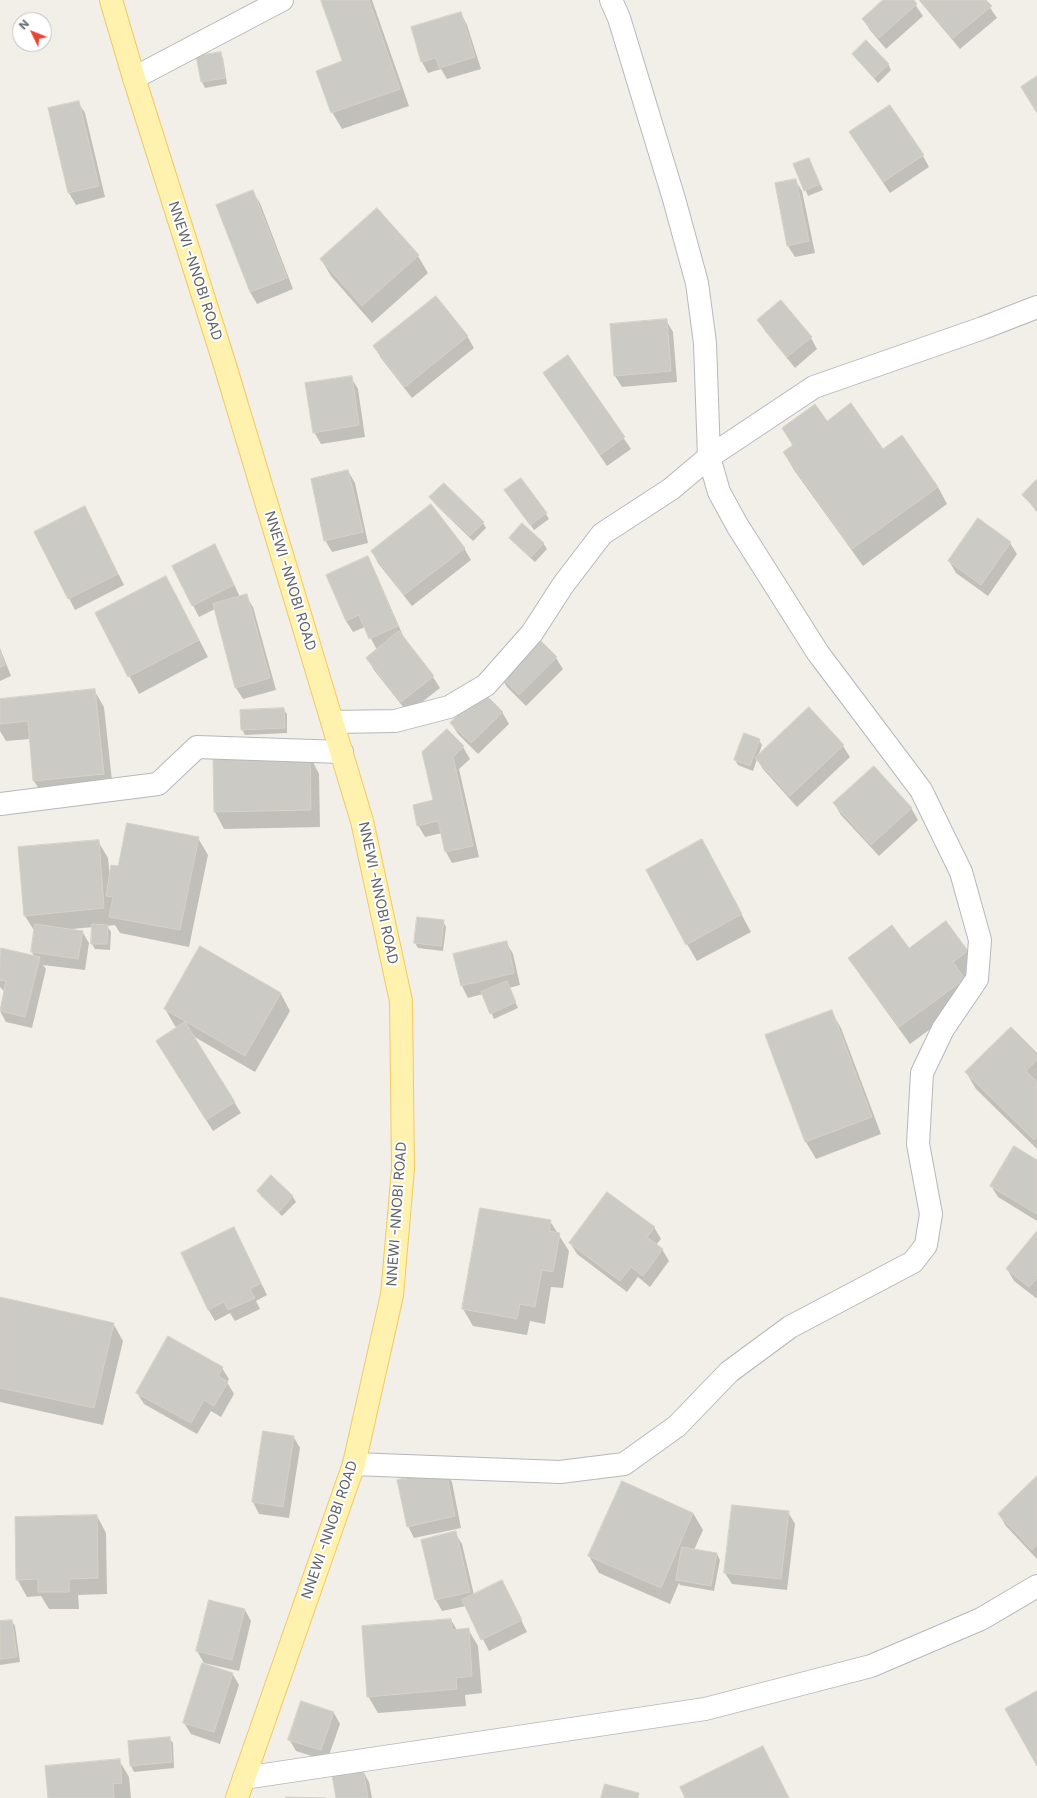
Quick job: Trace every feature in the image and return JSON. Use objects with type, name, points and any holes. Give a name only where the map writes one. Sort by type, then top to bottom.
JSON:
[{"type":"main road","name":"NNEWI -NNOBI ROAD","points":[[111,0],[134,78],[224,362],[342,752],[362,821],[401,1000],[403,1170],[392,1295],[354,1464],[241,1788]]},
{"type":"street","points":[[134,78],[282,0]]},
{"type":"street","points":[[354,1464],[560,1472],[624,1464],[677,1426],[729,1372],[747,1358],[790,1328],[913,1262],[926,1245],[931,1214],[918,1144],[922,1073],[943,1029],[977,979],[980,940],[961,872],[921,790],[818,653],[737,526],[719,492],[709,457],[705,343],[697,283],[674,199],[619,18],[611,0]]},
{"type":"street","points":[[333,722],[395,721],[449,707],[486,685],[532,633],[563,585],[602,534],[671,489],[709,457],[814,387],[983,328],[1037,307]]},
{"type":"street","points":[[0,804],[158,784],[198,747],[342,752]]},
{"type":"street","points":[[241,1788],[705,1709],[871,1666],[981,1619],[1037,1586]]},
{"type":"building","points":[[321,0],[369,0],[400,89],[331,113],[316,71],[342,61]]},
{"type":"building","points":[[883,0],[914,0],[917,4],[879,38],[862,19]]},
{"type":"building","points":[[921,0],[986,0],[992,6],[953,38]]},
{"type":"building","points":[[461,12],[475,57],[439,68],[436,58],[421,62],[411,27]]},
{"type":"building","points":[[866,40],[889,64],[874,78],[852,54]]},
{"type":"building","points":[[221,52],[225,78],[201,82],[196,56]]},
{"type":"building","points":[[1037,76],[1037,113],[1021,87]]},
{"type":"building","points":[[79,101],[99,186],[68,193],[48,108]]},
{"type":"building","points":[[890,105],[924,155],[883,182],[849,132]]},
{"type":"building","points":[[809,158],[820,184],[804,191],[793,164]]},
{"type":"building","points":[[796,179],[809,241],[787,246],[775,183]]},
{"type":"building","points":[[253,190],[287,278],[250,292],[216,205]]},
{"type":"building","points":[[377,208],[419,255],[362,306],[320,259]]},
{"type":"building","points":[[436,296],[468,336],[405,387],[373,346]]},
{"type":"building","points":[[781,300],[812,337],[787,357],[757,320]]},
{"type":"building","points":[[667,319],[671,371],[614,376],[610,324]]},
{"type":"building","points":[[568,355],[625,437],[600,455],[543,373]]},
{"type":"building","points":[[352,376],[359,425],[313,433],[305,383]]},
{"type":"building","points":[[851,403],[883,449],[902,435],[938,487],[852,549],[783,452],[793,445],[782,428],[815,404],[827,421]]},
{"type":"building","points":[[348,470],[363,532],[324,541],[311,479]]},
{"type":"building","points":[[521,478],[547,513],[530,525],[504,490]]},
{"type":"building","points":[[1037,479],[1037,510],[1022,495]]},
{"type":"building","points":[[444,483],[484,522],[470,536],[429,497]]},
{"type":"building","points":[[431,504],[465,548],[404,595],[371,551]]},
{"type":"building","points":[[85,506],[118,574],[68,599],[34,532]]},
{"type":"building","points":[[978,518],[1011,542],[981,585],[948,561]]},
{"type":"building","points":[[522,523],[544,543],[531,557],[509,538]]},
{"type":"building","points":[[215,544],[234,585],[192,606],[172,566]]},
{"type":"building","points":[[368,556],[398,626],[369,639],[359,615],[346,621],[326,575]]},
{"type":"building","points":[[166,576],[199,640],[128,677],[95,613]]},
{"type":"building","points":[[247,594],[270,678],[235,688],[213,604]]},
{"type":"building","points":[[399,631],[434,676],[401,702],[366,658]]},
{"type":"building","points":[[537,637],[557,657],[519,695],[499,675]]},
{"type":"building","points":[[0,651],[5,665],[0,667]]},
{"type":"building","points":[[95,689],[104,774],[33,781],[28,721],[0,724],[0,699]]},
{"type":"building","points":[[482,691],[503,712],[471,743],[450,723]]},
{"type":"building","points":[[809,707],[844,745],[790,796],[755,758]]},
{"type":"building","points":[[284,708],[285,728],[241,730],[240,710]]},
{"type":"building","points":[[447,729],[464,746],[453,757],[473,846],[445,852],[438,821],[417,826],[413,805],[433,800],[422,752]]},
{"type":"building","points":[[744,733],[760,739],[750,766],[734,760]]},
{"type":"building","points":[[310,755],[311,810],[214,812],[213,757]]},
{"type":"building","points":[[874,766],[912,808],[871,845],[833,803]]},
{"type":"building","points":[[127,823],[199,837],[180,930],[109,917],[113,897],[106,896],[111,865],[118,866]]},
{"type":"building","points":[[702,839],[742,914],[686,945],[646,870]]},
{"type":"building","points":[[99,840],[104,908],[24,916],[18,847]]},
{"type":"building","points":[[417,917],[444,920],[441,946],[414,943]]},
{"type":"building","points":[[946,921],[968,951],[953,962],[965,979],[899,1027],[848,958],[892,925],[909,948]]},
{"type":"building","points":[[35,924],[83,931],[78,959],[31,952]]},
{"type":"building","points":[[92,924],[108,925],[107,944],[91,944]]},
{"type":"building","points":[[507,941],[514,973],[461,986],[453,954]]},
{"type":"building","points":[[200,946],[281,993],[245,1056],[164,1009]]},
{"type":"building","points":[[1,948],[40,957],[25,1017],[0,1011],[6,981],[0,980]]},
{"type":"building","points":[[507,981],[516,1002],[490,1014],[481,992]]},
{"type":"building","points":[[832,1010],[872,1117],[805,1142],[765,1035]]},
{"type":"building","points":[[185,1022],[235,1102],[206,1120],[156,1041]]},
{"type":"building","points":[[1011,1027],[1037,1053],[1037,1060],[1026,1071],[1037,1082],[1037,1136],[1034,1140],[965,1072]]},
{"type":"building","points":[[1014,1146],[1037,1160],[1037,1214],[990,1186]]},
{"type":"building","points":[[271,1175],[293,1196],[279,1212],[257,1191]]},
{"type":"building","points":[[607,1192],[655,1227],[647,1237],[663,1249],[643,1276],[631,1267],[620,1281],[569,1243]]},
{"type":"building","points":[[480,1208],[551,1220],[549,1231],[560,1233],[553,1272],[542,1270],[535,1307],[520,1304],[517,1319],[462,1309]]},
{"type":"building","points":[[234,1227],[261,1283],[250,1289],[255,1298],[228,1310],[224,1302],[208,1310],[181,1253]]},
{"type":"building","points":[[1037,1231],[1037,1278],[1029,1287],[1006,1269]]},
{"type":"building","points":[[0,1297],[114,1323],[94,1408],[0,1388]]},
{"type":"building","points":[[168,1336],[223,1367],[218,1376],[228,1382],[214,1406],[204,1400],[191,1423],[136,1393]]},
{"type":"building","points":[[263,1431],[294,1436],[283,1507],[252,1502]]},
{"type":"building","points":[[446,1470],[455,1516],[407,1527],[397,1480]]},
{"type":"building","points":[[1037,1476],[1037,1544],[1032,1550],[998,1514]]},
{"type":"building","points":[[622,1481],[693,1513],[661,1588],[588,1556]]},
{"type":"building","points":[[732,1505],[789,1511],[781,1579],[724,1573]]},
{"type":"building","points":[[97,1515],[98,1578],[69,1579],[69,1592],[38,1592],[38,1579],[16,1580],[15,1517]]},
{"type":"building","points":[[456,1531],[470,1592],[435,1600],[421,1540]]},
{"type":"building","points":[[682,1547],[717,1553],[711,1586],[676,1580]]},
{"type":"building","points":[[502,1580],[522,1620],[481,1640],[462,1600]]},
{"type":"building","points":[[209,1600],[245,1609],[232,1660],[196,1651]]},
{"type":"building","points":[[451,1619],[452,1630],[469,1628],[472,1676],[456,1678],[457,1689],[367,1697],[362,1626]]},
{"type":"building","points":[[12,1620],[17,1657],[0,1659],[0,1621]]},
{"type":"building","points":[[202,1663],[233,1673],[214,1732],[183,1723]]},
{"type":"building","points":[[1037,1691],[1037,1766],[1005,1709]]},
{"type":"building","points":[[301,1701],[334,1712],[321,1750],[288,1740]]},
{"type":"building","points":[[170,1737],[172,1762],[130,1766],[128,1741]]},
{"type":"building","points":[[763,1746],[789,1798],[685,1798],[680,1787]]},
{"type":"building","points":[[120,1759],[122,1783],[113,1784],[114,1798],[48,1798],[45,1766]]},
{"type":"building","points":[[363,1770],[368,1798],[336,1798],[332,1775]]},
{"type":"building","points":[[605,1784],[639,1793],[638,1798],[601,1798]]},
{"type":"building","points":[[286,1797],[326,1798],[286,1798]]}]
